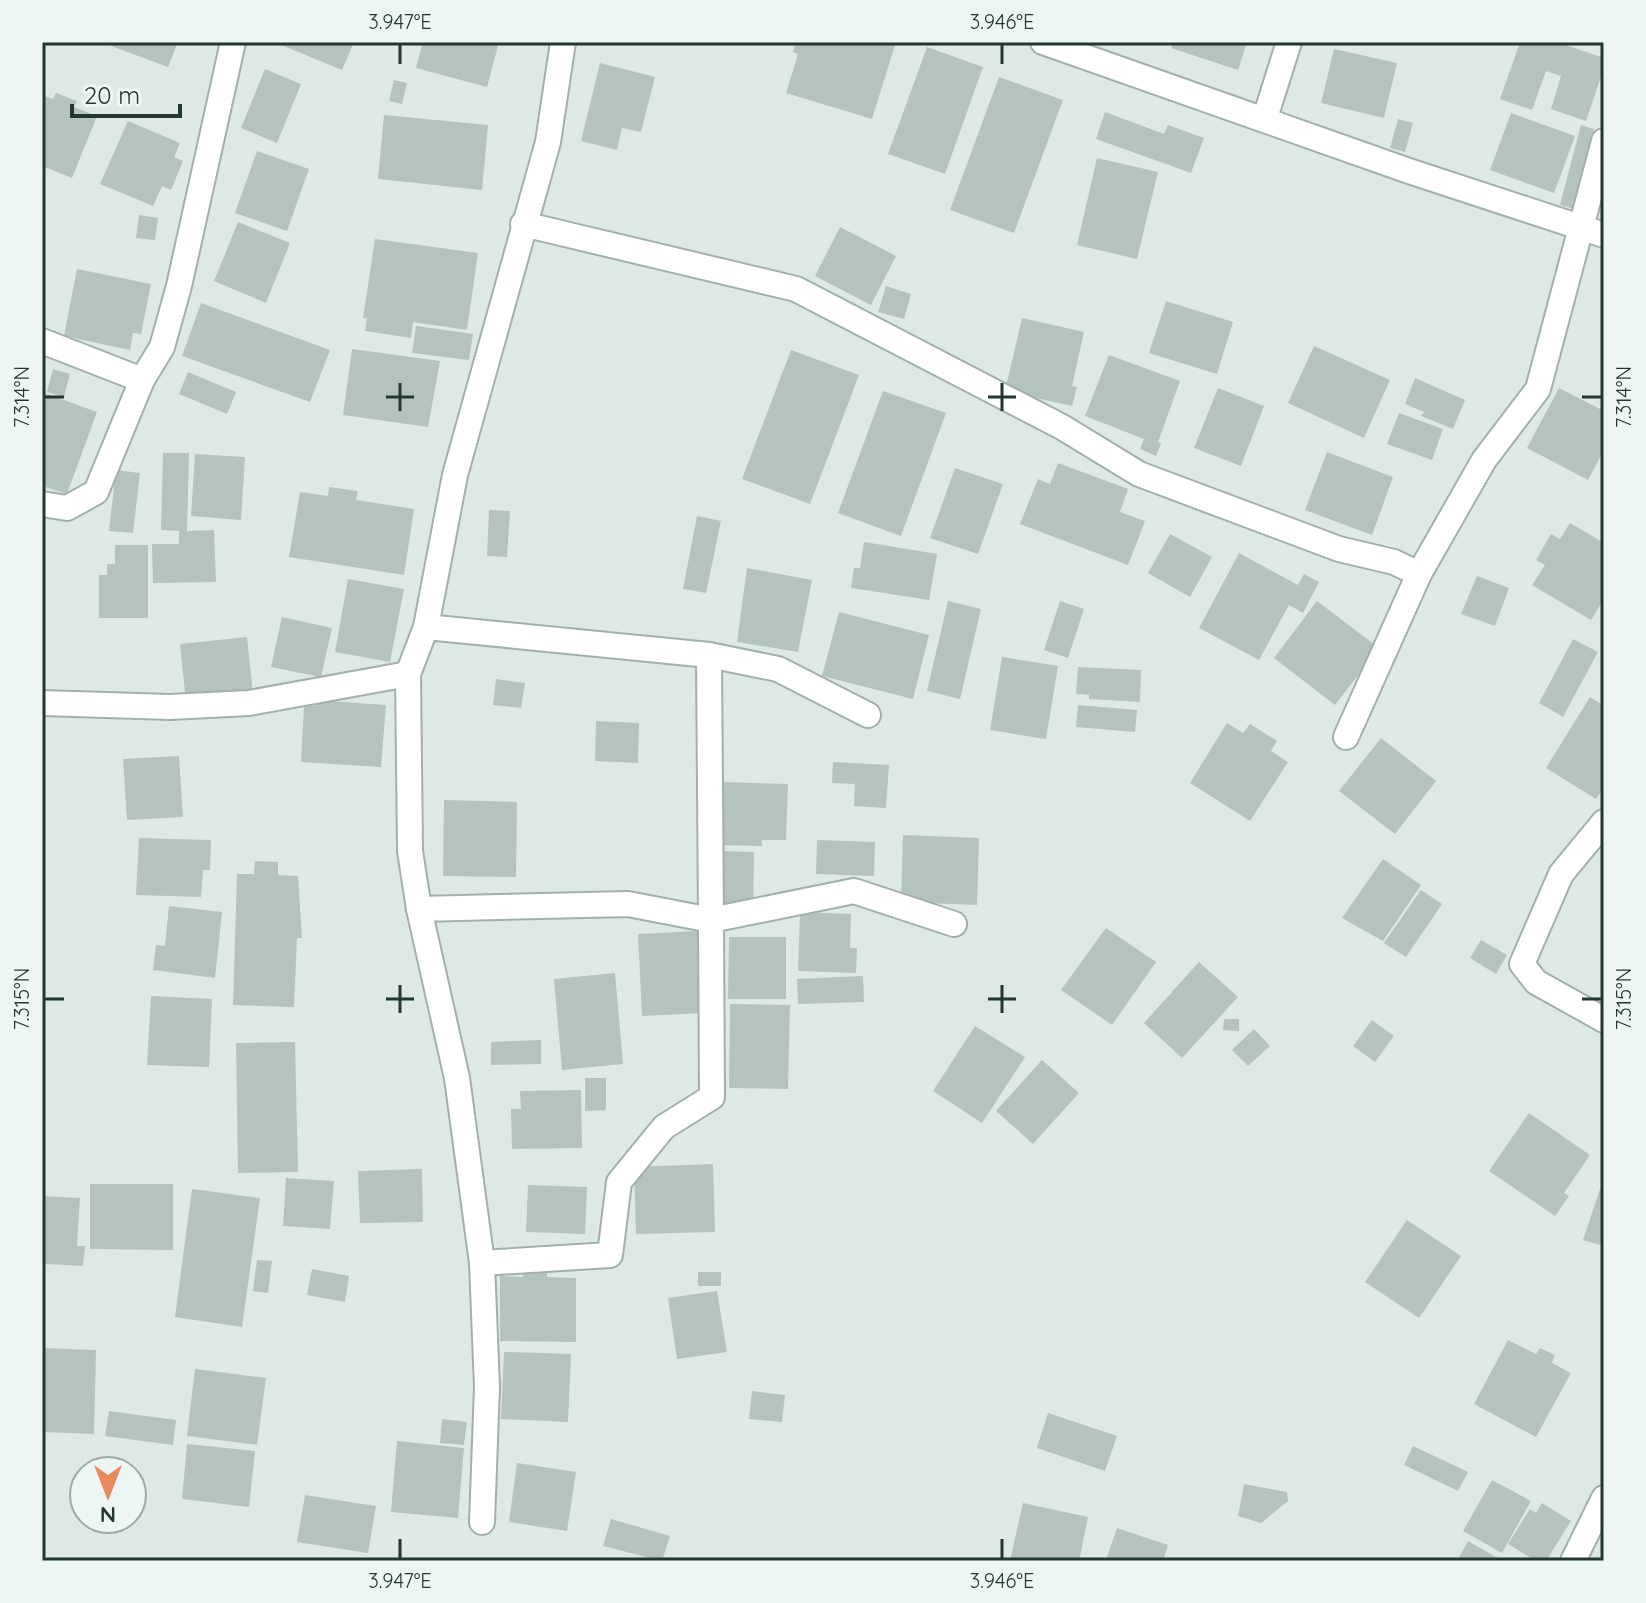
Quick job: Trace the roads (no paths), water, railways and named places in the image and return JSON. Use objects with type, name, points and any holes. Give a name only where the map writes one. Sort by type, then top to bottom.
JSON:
[{"type":"street","points":[[42,504],[67,508],[96,492],[142,380],[162,347],[179,286],[233,42]]},
{"type":"street","points":[[482,1522],[487,1387],[482,1263],[457,1078],[419,909],[410,851],[408,674],[426,627],[455,475],[548,142],[563,42]]},
{"type":"street","points":[[1043,42],[1592,232]]},
{"type":"street","points":[[1265,118],[1289,42]]},
{"type":"street","points":[[1346,737],[1419,574],[1484,460],[1538,389],[1592,232],[1604,141]]},
{"type":"street","points":[[523,224],[796,289],[1062,427],[1139,474],[1339,549],[1394,562],[1419,574]]},
{"type":"street","points":[[42,341],[142,380]]},
{"type":"street","points":[[426,627],[709,655],[778,669],[868,715]]},
{"type":"street","points":[[482,1263],[610,1255],[619,1182],[664,1127],[712,1097],[709,655]]},
{"type":"street","points":[[42,703],[170,707],[249,703],[408,674]]},
{"type":"street","points":[[1604,822],[1561,874],[1522,964],[1536,982],[1604,1020]]},
{"type":"street","points":[[419,909],[628,904],[711,920],[854,891],[954,924]]},
{"type":"street","points":[[1573,1561],[1604,1498]]}]
